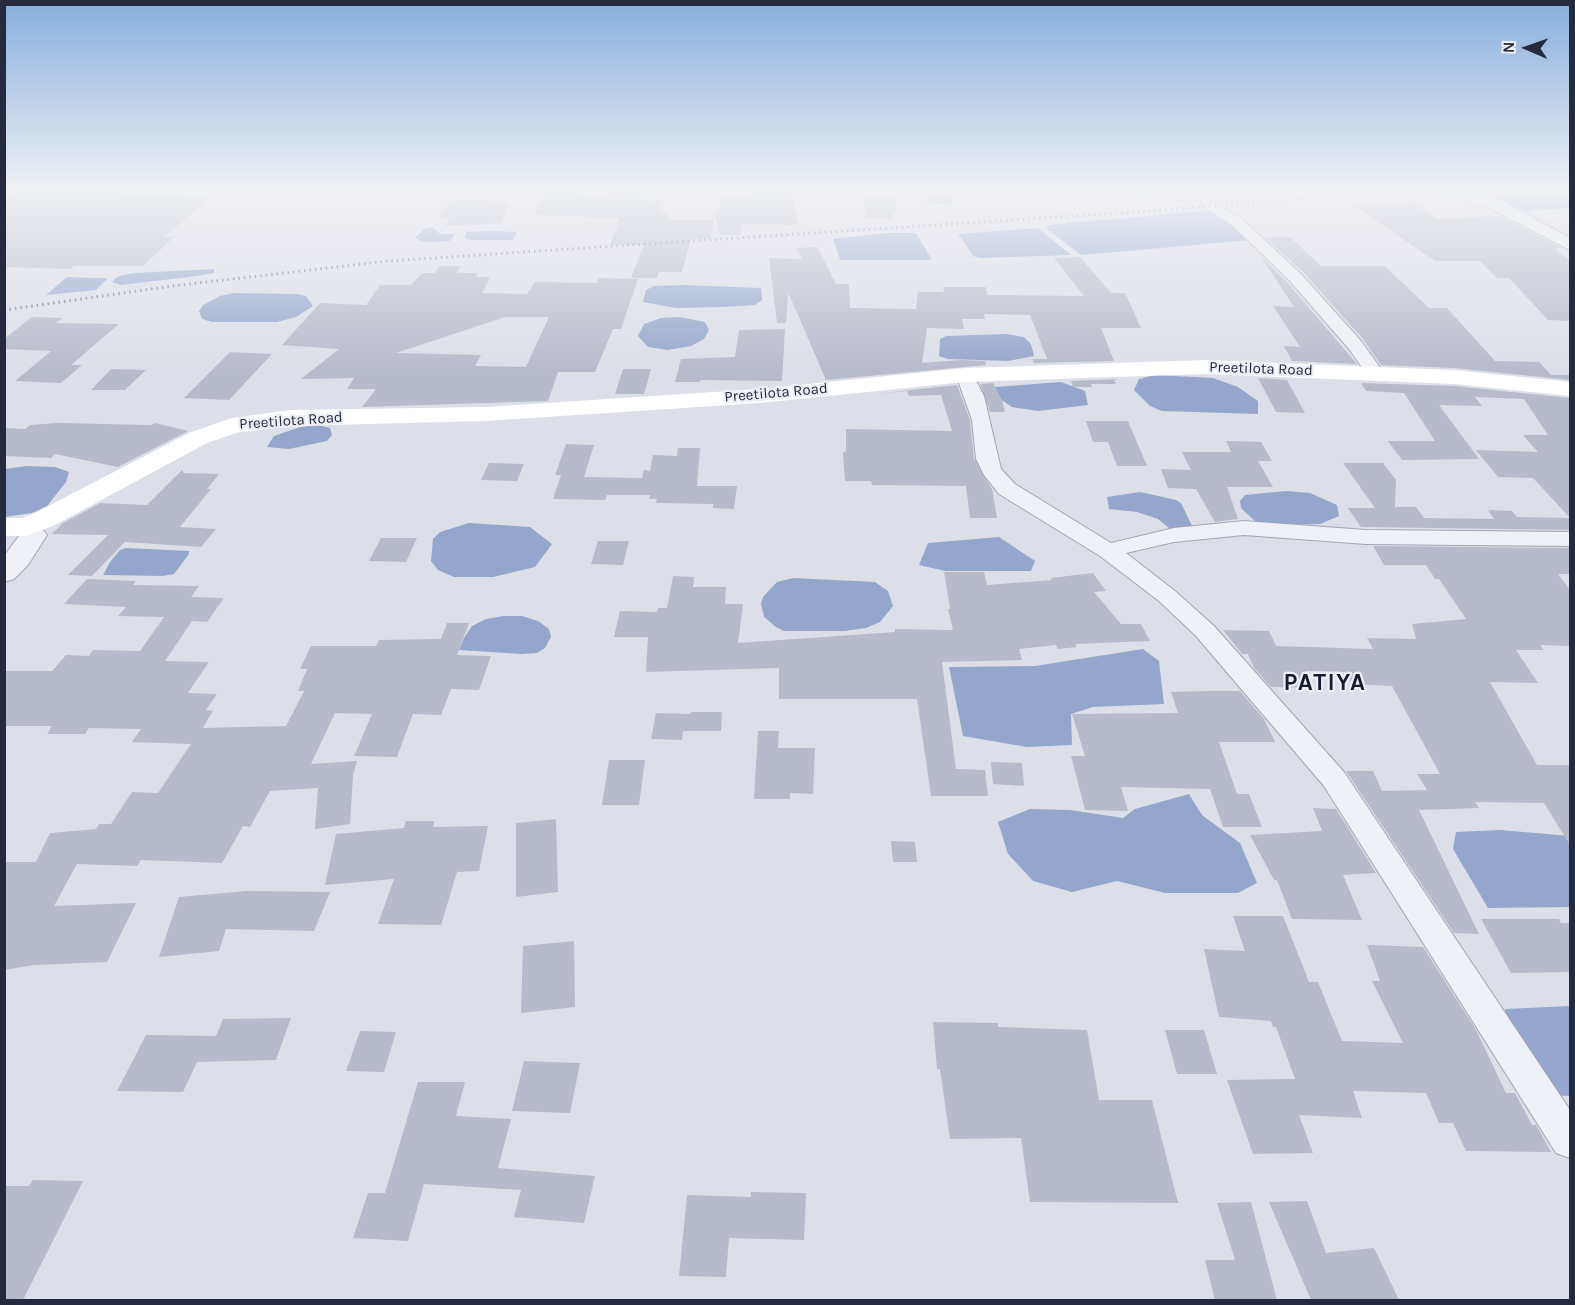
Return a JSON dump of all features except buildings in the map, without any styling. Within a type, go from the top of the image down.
[{"type":"main road","name":"Preetilota Road","points":[[15,527],[90,496],[198,438],[232,426],[290,418],[485,414],[760,396],[965,375],[1205,367],[1375,373],[1570,389]]},
{"type":"street","points":[[1266,250],[1295,277],[1355,345],[1375,373]]},
{"type":"street","points":[[965,375],[975,396],[982,420],[984,454],[991,471],[1018,498],[1108,551],[1159,590],[1205,631],[1334,779],[1570,1141]]},
{"type":"street","points":[[4,573],[18,559],[33,535],[15,527]]},
{"type":"street","points":[[1108,551],[1174,535],[1244,528],[1366,537],[1570,539]]},
{"type":"water","points":[[837,250],[926,250],[932,260],[840,260]]},
{"type":"water","points":[[969,250],[1065,250],[1071,255],[980,258],[973,256]]},
{"type":"water","points":[[1074,250],[1139,250],[1081,255]]},
{"type":"water","points":[[214,269],[214,273],[189,277],[121,285],[112,282],[117,277],[133,273]]},
{"type":"water","points":[[67,277],[108,278],[96,290],[46,295]]},
{"type":"water","points":[[654,286],[761,288],[762,300],[755,305],[676,308],[643,302],[646,290]]},
{"type":"water","points":[[234,293],[297,294],[306,296],[313,306],[296,317],[277,322],[212,322],[202,319],[199,311],[203,305],[220,296]]},
{"type":"water","points":[[680,317],[705,322],[709,330],[704,339],[691,346],[667,350],[648,347],[638,336],[644,324],[661,318]]},
{"type":"water","points":[[1006,334],[1024,337],[1031,344],[1034,356],[1008,361],[948,359],[939,356],[940,339],[946,336]]},
{"type":"water","points":[[1155,375],[1213,378],[1238,387],[1258,401],[1258,414],[1162,411],[1150,406],[1134,390],[1139,379]]},
{"type":"water","points":[[1061,382],[1085,391],[1088,405],[1038,411],[1012,407],[994,395],[995,387]]},
{"type":"water","points":[[318,425],[330,428],[332,435],[327,441],[289,449],[267,447],[274,436],[300,427]]},
{"type":"water","points":[[27,466],[55,467],[69,472],[66,482],[47,506],[32,513],[5,517],[5,469]]},
{"type":"water","points":[[1286,491],[1310,493],[1337,505],[1339,516],[1320,524],[1286,525],[1255,521],[1241,508],[1240,501],[1245,495]]},
{"type":"water","points":[[1140,492],[1181,503],[1194,530],[1169,528],[1158,519],[1137,512],[1109,509],[1107,497]]},
{"type":"water","points":[[469,523],[530,527],[552,544],[535,567],[493,577],[454,577],[438,570],[431,561],[433,539],[440,532]]},
{"type":"water","points":[[999,537],[1035,561],[1031,571],[945,571],[919,565],[928,543]]},
{"type":"water","points":[[126,548],[189,551],[189,554],[174,574],[163,576],[103,575],[120,550]]},
{"type":"water","points":[[793,578],[875,582],[888,591],[893,606],[880,622],[866,628],[844,631],[784,631],[764,617],[761,604],[763,597],[777,582]]},
{"type":"water","points":[[522,616],[538,621],[549,629],[551,637],[545,648],[537,653],[521,654],[459,650],[472,626],[486,619]]},
{"type":"water","points":[[1143,649],[1159,661],[1164,704],[1093,707],[1071,714],[1072,745],[1027,747],[963,736],[949,667],[1035,666]]},
{"type":"water","points":[[1189,794],[1202,815],[1240,843],[1257,883],[1238,893],[1165,893],[1117,881],[1072,892],[1033,881],[1008,854],[998,822],[1030,809],[1070,810],[1123,818],[1135,809]]},
{"type":"water","points":[[1500,830],[1570,836],[1570,907],[1488,908],[1453,849],[1456,832]]},
{"type":"water","points":[[1570,1006],[1570,1096],[1545,1095],[1508,1037],[1505,1009]]},
{"type":"railway","points":[[4,310],[172,286],[388,261],[557,250]]},
{"type":"district","name":"PATIYA","points":[[1325,683]]}]
